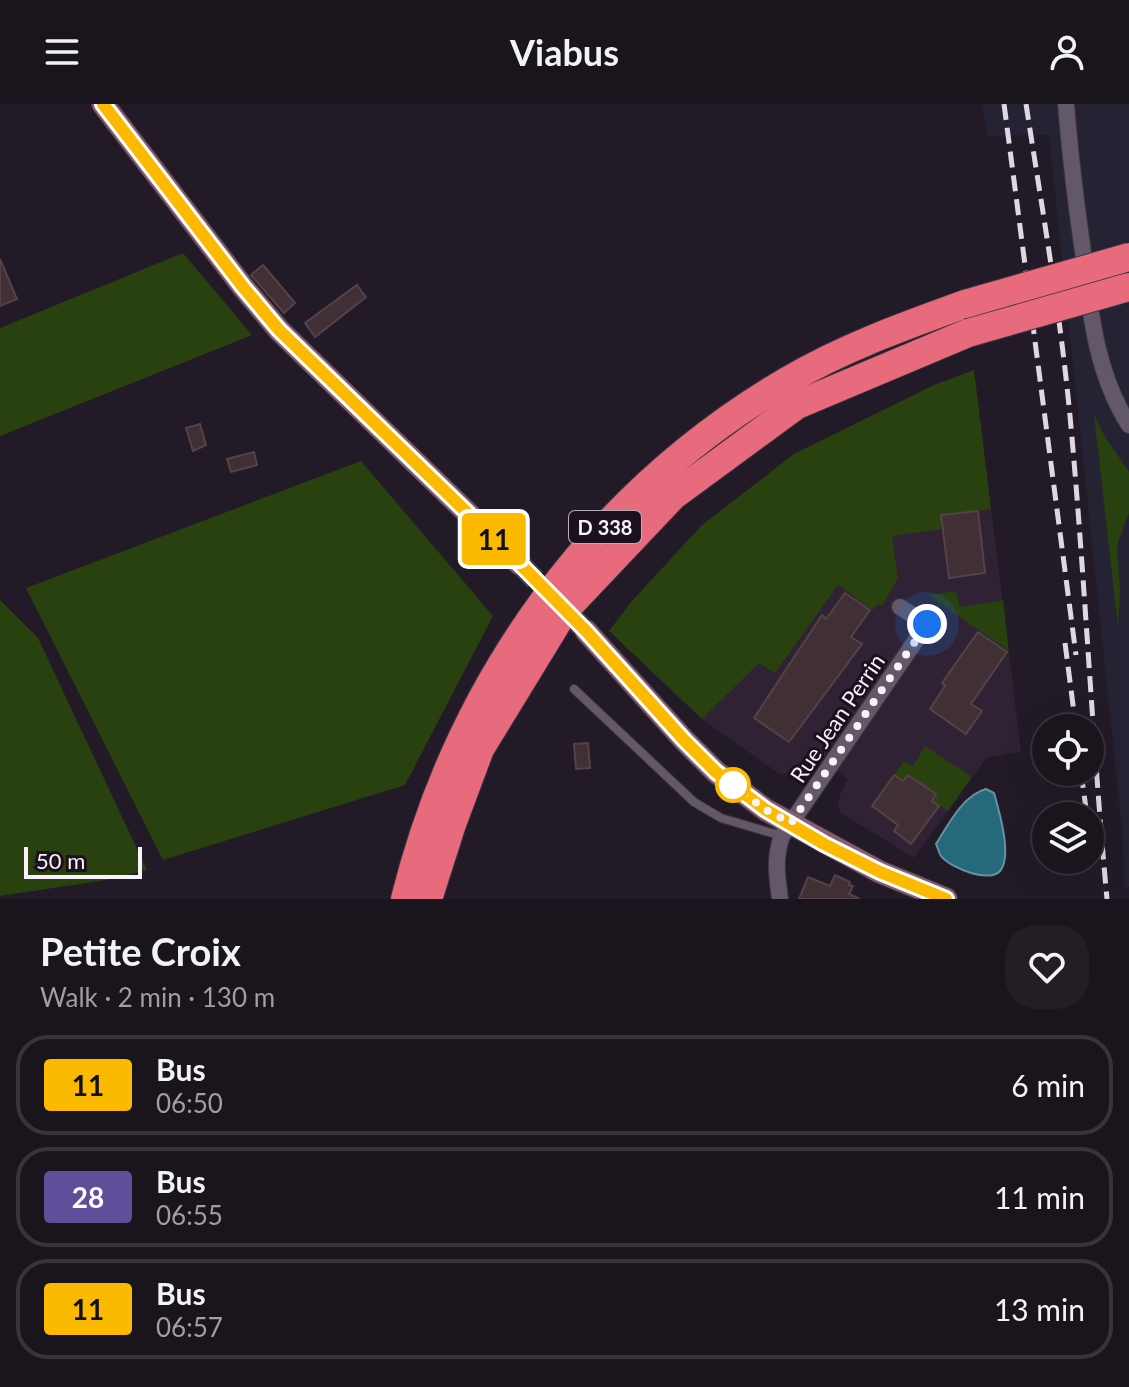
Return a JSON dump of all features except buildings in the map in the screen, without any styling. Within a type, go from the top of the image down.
[{"type":"highway","name":"D 338","points":[[405,899],[428,819],[461,736],[502,659],[597,535],[669,466],[705,436],[774,389],[858,346],[965,304],[1129,257]]},
{"type":"highway","name":"D 338","points":[[428,899],[480,749],[565,610],[673,496],[797,405],[968,333],[1129,287]]},
{"type":"street","points":[[103,104],[279,330],[520,564]]},
{"type":"street","points":[[1066,104],[1096,342],[1112,392],[1129,425]]},
{"type":"street","name":"Rue Jean Perrin","points":[[786,829],[927,624],[900,607]]},
{"type":"street","points":[[586,631],[716,772],[786,829],[946,899]]},
{"type":"street","points":[[780,899],[777,848],[786,829]]},
{"type":"lane","points":[[574,689],[694,802],[721,818],[786,829]]},
{"type":"shaded area","points":[[982,104],[1129,104],[1129,887],[1124,887],[1123,838],[1049,135],[988,136]]},
{"type":"shaded area","points":[[974,370],[1021,752],[987,757],[914,858],[841,813],[838,807],[840,794],[848,779],[812,755],[801,769],[781,775],[702,719],[609,631],[632,601],[701,526],[794,454],[934,385]]},
{"type":"green space","points":[[183,253],[252,335],[0,436],[0,328]]},
{"type":"green space","points":[[974,370],[991,509],[942,515],[943,529],[892,536],[898,578],[882,606],[878,604],[873,610],[838,585],[775,673],[759,663],[702,719],[609,631],[632,601],[701,526],[794,454],[934,385]]},
{"type":"green space","points":[[1094,414],[1129,472],[1129,513],[1117,545],[1120,591],[1118,628]]},
{"type":"green space","points":[[361,461],[493,616],[405,785],[163,860],[26,588]]},
{"type":"green space","points":[[956,591],[960,607],[1003,600],[1009,651],[928,595]]},
{"type":"green space","points":[[0,600],[38,638],[147,870],[106,880],[0,896]]},
{"type":"green space","points":[[925,746],[972,777],[948,811],[932,801],[936,793],[908,775],[903,781],[894,775],[904,761],[913,766]]},
{"type":"water","points":[[986,789],[994,793],[1005,852],[1002,868],[997,873],[982,875],[946,861],[936,844],[963,804]]},
{"type":"tunnel","points":[[520,564],[586,631]]},
{"type":"railway","points":[[1004,104],[1076,655]]},
{"type":"railway","points":[[1026,104],[1056,299],[1070,416],[1107,899]]},
{"type":"railway","points":[[1065,643],[1074,714]]},
{"type":"railway","points":[[1083,786],[1085,802]]},
{"type":"bus line","name":"11","points":[[103,104],[279,330],[520,564],[716,772],[766,810],[824,844],[880,872],[946,899]]},
{"type":"route","points":[[733,785],[766,810],[791,823],[927,624]]}]
